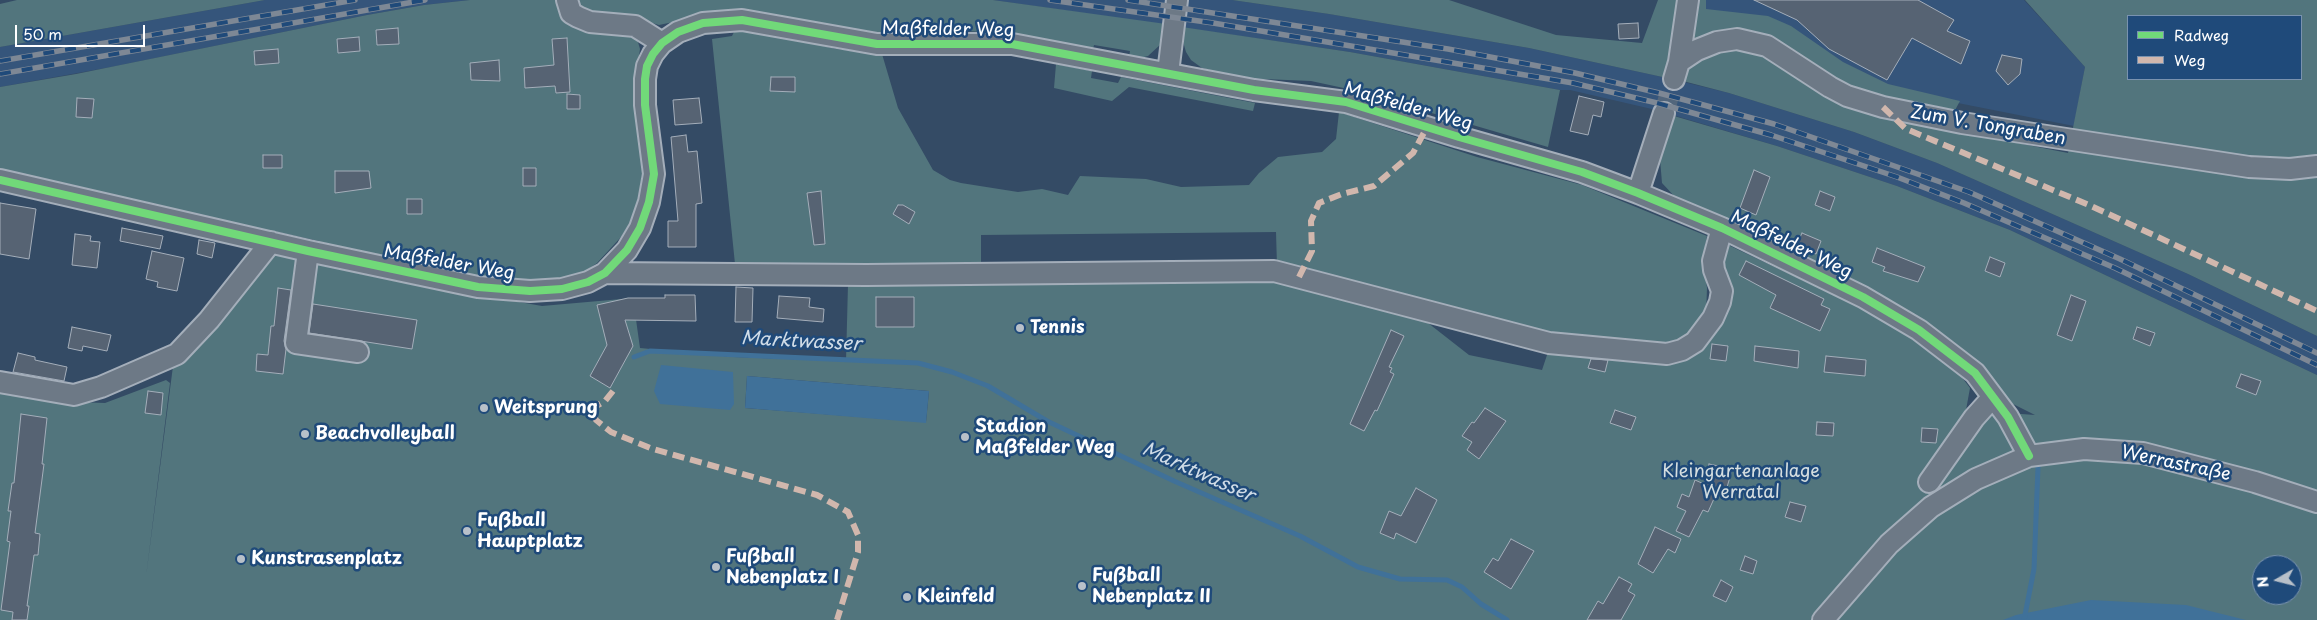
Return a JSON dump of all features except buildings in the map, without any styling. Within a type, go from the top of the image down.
[{"type":"street","points":[[567,0],[571,13],[578,17],[590,22],[635,26],[662,43]]},
{"type":"street","points":[[1168,73],[1177,0]]},
{"type":"street","name":"Zum V. Tongraben","points":[[1688,0],[1677,70],[1697,50],[1717,42],[1737,39],[1767,46],[1847,96],[1910,113],[2249,168],[2290,169],[2317,166]]},
{"type":"street","name":"Maßfelder Weg","points":[[0,180],[308,251],[478,287],[505,290],[562,289],[588,282],[605,273],[626,250],[636,235],[649,202],[654,174],[645,105],[645,79],[648,66],[662,43],[678,32],[703,23],[742,20],[877,44],[1012,44],[1254,90],[1346,102],[1582,172],[1638,193],[1722,228],[1863,297],[1919,330],[1975,373],[2008,417],[2029,456]]},
{"type":"street","points":[[1638,193],[1664,113]]},
{"type":"street","points":[[605,273],[866,275],[1274,271],[1550,343],[1667,354],[1682,350],[1694,342],[1713,318],[1720,302],[1722,292],[1714,270],[1713,261],[1722,228]]},
{"type":"street","points":[[0,382],[74,395],[110,383],[177,354],[209,320],[271,242]]},
{"type":"street","points":[[308,251],[296,343],[358,352]]},
{"type":"street","points":[[1929,482],[1974,418],[1992,398]]},
{"type":"street","name":"Werrastraße","points":[[1824,620],[1889,544],[1931,507],[1976,480],[2029,456],[2084,449],[2143,453],[2255,482],[2317,502]]},
{"type":"shaded area","points":[[265,0],[470,0],[424,5],[367,15],[111,67],[0,87],[0,47]]},
{"type":"shaded area","points":[[993,0],[1232,0],[1329,14],[1529,48],[1729,93],[1854,132],[1937,163],[2188,274],[2317,336],[2317,375],[2010,230],[1897,186],[1777,146],[1656,110],[1570,90],[1560,90],[1350,52]]},
{"type":"shaded area","points":[[1701,0],[2024,0],[2085,67],[2074,126],[1862,84],[1698,18]]},
{"type":"shaded area","points":[[661,365],[733,372],[734,404],[730,410],[660,404],[654,391]]},
{"type":"shaded area","points":[[747,376],[929,391],[926,423],[745,408]]},
{"type":"shaded area","points":[[2091,600],[2186,605],[2246,620],[2003,620],[2016,615]]},
{"type":"green space","points":[[17,0],[265,0],[0,47],[0,4]]},
{"type":"green space","points":[[470,0],[559,0],[562,19],[590,31],[630,34],[638,42],[640,49],[634,91],[643,169],[637,206],[631,221],[621,237],[597,263],[580,275],[553,282],[497,283],[318,247],[319,241],[268,230],[264,233],[0,172],[0,87],[76,74],[367,15],[424,5]]},
{"type":"green space","points":[[576,0],[993,0],[1166,24],[1161,44],[1148,56],[1140,58],[1129,57],[1130,51],[1094,45],[1093,49],[1072,46],[1024,35],[967,31],[890,37],[751,12],[711,14],[659,25],[618,13],[584,13],[578,7]]},
{"type":"green space","points":[[1232,0],[1449,0],[1556,35],[1642,43],[1658,0],[1683,0],[1667,78],[1529,48],[1329,14]]},
{"type":"green space","points":[[1692,0],[1706,0],[1706,9],[1768,16],[1791,26],[1843,62],[1888,84],[1960,101],[1954,112],[1864,93],[1714,35],[1693,41],[1689,37]]},
{"type":"green space","points":[[2025,0],[2317,0],[2317,336],[2188,274],[1937,163],[1854,132],[1729,93],[1679,80],[1686,68],[1698,57],[1723,48],[1751,48],[1783,66],[1972,134],[2068,153],[2085,67]]},
{"type":"green space","points":[[1182,27],[1350,52],[1560,90],[1548,147],[1353,90],[1311,81],[1239,78],[1202,68],[1191,60],[1186,52],[1182,38]]},
{"type":"green space","points":[[757,30],[836,49],[882,54],[898,108],[933,170],[950,180],[961,183],[1018,192],[1042,189],[1068,195],[1080,176],[1146,179],[1181,187],[1249,185],[1259,173],[1278,157],[1322,152],[1336,139],[1339,112],[1477,157],[1582,185],[1707,236],[1703,259],[1707,288],[1706,315],[1695,334],[1676,346],[1561,340],[1277,266],[1276,232],[981,235],[981,269],[973,266],[735,264],[712,39],[732,36],[734,32]]},
{"type":"green space","points":[[1056,64],[1092,71],[1091,78],[1118,83],[1121,77],[1255,103],[1253,111],[1129,87],[1112,101],[1054,88]]},
{"type":"green space","name":"Kleingartenanlage Werratal","points":[[1674,116],[1777,146],[1897,186],[2010,230],[2317,375],[2317,620],[0,620],[0,390],[76,402],[105,403],[166,380],[170,383],[146,577],[173,366],[274,254],[361,274],[542,306],[633,298],[640,348],[734,357],[846,361],[848,284],[1291,282],[1414,312],[1469,355],[1542,370],[1549,349],[1677,361],[1709,332],[1733,294],[1717,270],[1726,244],[1864,309],[1951,363],[1970,388],[1966,410],[2035,415],[2009,402],[1981,367],[1927,323],[1856,281],[1676,198],[1662,183],[1660,159]],"holes":[[[747,376],[929,391],[926,422],[745,408]]]},
{"type":"waterway","name":"Marktwasser","points":[[634,357],[650,351],[918,363],[952,372],[988,386],[1047,421],[1174,481],[1300,536],[1358,567],[1400,579],[1447,580],[1462,587],[1481,604],[1507,620]]},
{"type":"waterway","points":[[2024,620],[2034,569],[2038,467]]},
{"type":"tunnel","points":[[1664,113],[1674,79]]},
{"type":"railway","points":[[0,61],[355,0]]},
{"type":"railway","points":[[0,74],[425,0]]},
{"type":"railway","points":[[1050,0],[1213,23],[1573,83],[1657,103],[1771,135],[1897,177],[1964,203],[2115,268],[2317,365]]},
{"type":"railway","points":[[1128,0],[1448,49],[1575,73],[1774,124],[1969,192],[2120,259],[2317,353]]},
{"type":"marked path","points":[[1883,107],[1906,129],[2089,205],[2317,311]]},
{"type":"marked path","points":[[1299,277],[1312,251],[1311,221],[1319,203],[1342,194],[1374,186],[1413,153],[1427,127]]},
{"type":"marked path","points":[[613,391],[605,401],[591,409],[596,420],[611,432],[653,449],[817,495],[848,512],[858,535],[858,552],[837,620]]},
{"type":"cycle path","points":[[0,180],[308,251],[478,287],[530,291],[562,289],[588,282],[605,273],[627,250],[640,228],[649,202],[654,174],[645,105],[647,66],[653,54],[662,43],[678,32],[703,23],[742,20],[877,44],[1012,44],[1254,90],[1346,102],[1582,172],[1638,193],[1722,228],[1863,297],[1919,330],[1975,373],[2008,417],[2029,456]]},
{"type":"place","name":"Tennis","points":[[1020,328]]},
{"type":"place","name":"Weitsprung","points":[[484,408]]},
{"type":"place","name":"Beachvolleyball","points":[[305,434]]},
{"type":"place","name":"Stadion Maßfelder Weg","points":[[965,437]]},
{"type":"place","name":"Fußball Hauptplatz","points":[[467,531]]},
{"type":"place","name":"Kunstrasenplatz","points":[[241,559]]},
{"type":"place","name":"Fußball Nebenplatz I","points":[[716,567]]},
{"type":"place","name":"Fußball Nebenplatz II","points":[[1082,586]]},
{"type":"place","name":"Kleinfeld","points":[[907,597]]}]
